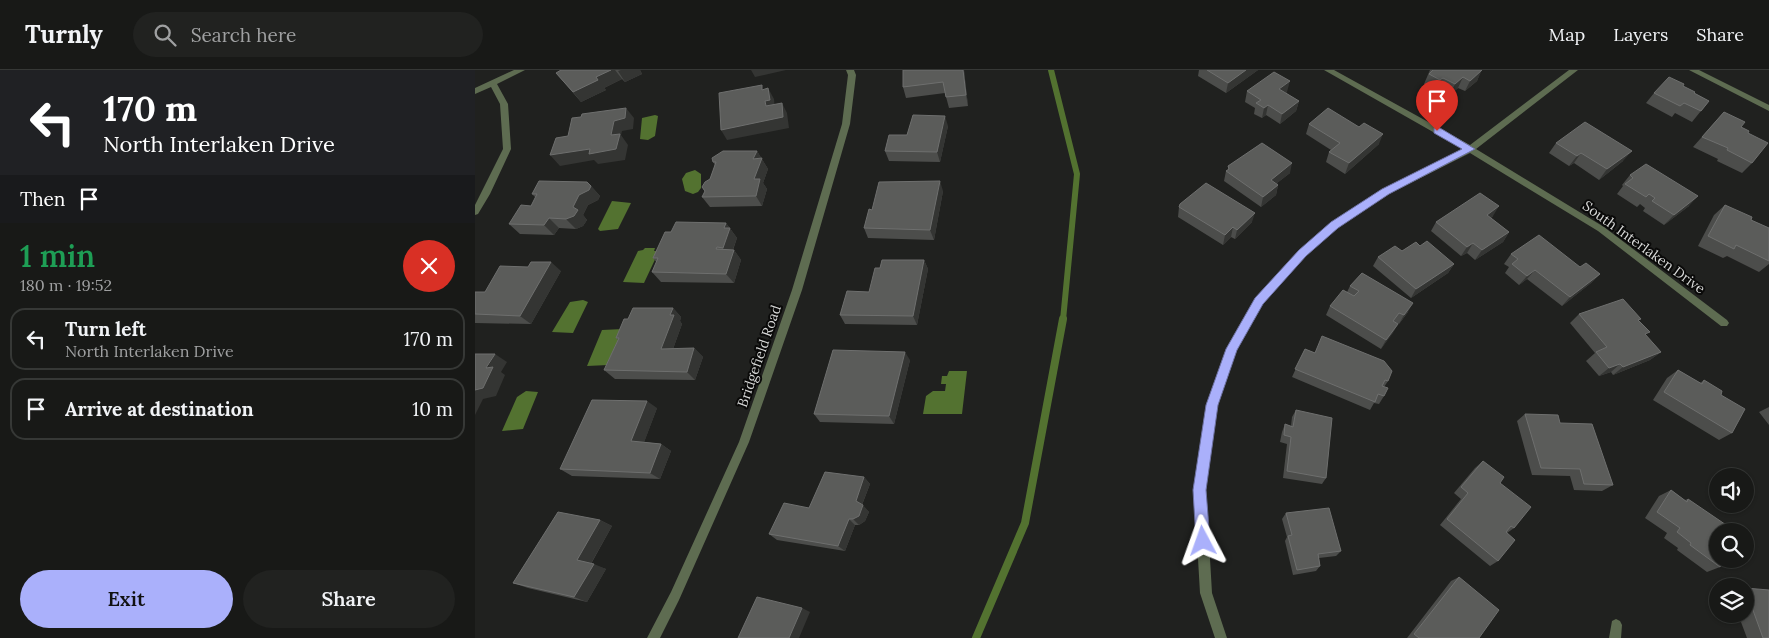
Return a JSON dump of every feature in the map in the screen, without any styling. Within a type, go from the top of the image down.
[{"type":"street","points":[[475,91],[521,70]]},
{"type":"street","name":"Bridgefield Road","points":[[653,638],[675,596],[744,442],[794,299],[846,124],[852,75],[850,70]]},
{"type":"street","name":"South Interlaken Drive","points":[[1328,70],[1470,149],[1601,229],[1724,323]]},
{"type":"street","points":[[1221,638],[1207,593],[1200,490],[1212,405],[1232,349],[1259,301],[1303,253],[1335,225],[1386,192],[1470,149],[1574,70]]},
{"type":"street","points":[[1693,70],[1769,108]]},
{"type":"street","points":[[475,212],[486,194],[507,149],[504,104],[493,83]]},
{"type":"street","points":[[1615,638],[1616,624]]},
{"type":"shaded area","points":[[658,116],[655,136],[648,140],[640,139],[642,118]]},
{"type":"shaded area","points":[[695,170],[701,174],[701,188],[693,194],[685,191],[682,179],[686,173]]},
{"type":"shaded area","points":[[612,201],[631,203],[618,229],[600,231],[598,229]]},
{"type":"shaded area","points":[[645,248],[655,248],[654,251],[659,251],[644,283],[623,282],[638,251]]},
{"type":"shaded area","points":[[583,300],[588,302],[573,333],[552,332],[570,302]]},
{"type":"shaded area","points":[[623,329],[608,365],[587,366],[602,330]]},
{"type":"shaded area","points":[[949,371],[967,371],[962,414],[923,414],[926,396],[933,391],[945,391],[946,384],[941,384],[942,376],[947,376]]},
{"type":"shaded area","points":[[526,391],[538,392],[523,429],[502,431],[517,397]]},
{"type":"building","points":[[561,70],[611,70],[596,77],[598,80],[573,92],[556,73]]},
{"type":"building","points":[[903,70],[963,70],[966,95],[946,97],[943,82],[903,87]]},
{"type":"building","points":[[1207,70],[1246,70],[1228,83]]},
{"type":"building","points":[[1433,70],[1482,70],[1470,81],[1463,77],[1455,84],[1443,78],[1440,80],[1429,74]]},
{"type":"building","points":[[1274,72],[1290,81],[1279,89],[1299,101],[1282,114],[1268,105],[1264,108],[1256,103],[1261,100],[1247,91]]},
{"type":"building","points":[[1669,77],[1684,84],[1683,86],[1709,101],[1701,111],[1684,103],[1680,106],[1654,93]]},
{"type":"building","points":[[762,85],[762,90],[768,88],[770,100],[765,101],[766,106],[782,103],[783,117],[721,130],[719,93]]},
{"type":"building","points":[[626,108],[625,118],[614,121],[611,135],[620,134],[616,149],[589,154],[590,149],[550,155],[556,138],[568,136],[572,118],[581,117],[582,114]]},
{"type":"building","points":[[1328,108],[1359,127],[1364,123],[1383,134],[1349,163],[1329,152],[1340,143],[1309,124]]},
{"type":"building","points":[[1724,112],[1745,122],[1741,127],[1749,131],[1748,133],[1768,143],[1752,163],[1727,150],[1728,148],[1702,137]]},
{"type":"building","points":[[913,115],[945,116],[937,152],[885,151],[889,135],[907,135]]},
{"type":"building","points":[[1585,122],[1632,151],[1607,169],[1581,153],[1577,156],[1556,143]]},
{"type":"building","points":[[1262,143],[1292,163],[1271,180],[1278,185],[1263,197],[1226,171],[1229,169],[1228,166]]},
{"type":"building","points":[[723,151],[757,151],[753,159],[762,158],[754,179],[760,179],[756,196],[702,197],[705,191],[702,187],[710,179],[716,162],[713,162],[712,158]]},
{"type":"building","points":[[1646,164],[1698,196],[1674,215],[1652,201],[1655,198],[1649,194],[1646,197],[1625,184],[1633,178],[1630,175]]},
{"type":"building","points":[[539,181],[587,182],[591,186],[589,190],[579,195],[573,207],[578,210],[574,216],[566,219],[549,218],[544,225],[509,224],[521,205],[531,206],[537,194],[532,194]]},
{"type":"building","points":[[940,181],[930,230],[864,228],[869,209],[872,210],[879,182]]},
{"type":"building","points":[[1206,183],[1255,213],[1237,230],[1233,227],[1225,235],[1179,207],[1180,204]]},
{"type":"building","points":[[1480,193],[1499,206],[1487,215],[1509,232],[1482,250],[1473,243],[1467,247],[1436,222]]},
{"type":"building","points":[[1725,205],[1752,217],[1751,220],[1769,228],[1769,261],[1736,245],[1734,249],[1708,236]]},
{"type":"building","points":[[676,222],[726,223],[724,228],[730,228],[723,248],[717,247],[716,249],[734,250],[726,274],[652,272],[658,258],[653,258],[665,232],[671,232]]},
{"type":"building","points":[[1539,235],[1580,267],[1586,263],[1600,274],[1570,297],[1535,270],[1527,276],[1512,264],[1518,259],[1511,254]]},
{"type":"building","points":[[1427,241],[1454,264],[1416,289],[1378,257],[1395,246],[1402,251],[1416,242],[1420,246]]},
{"type":"building","points":[[882,260],[924,260],[913,316],[840,315],[847,291],[869,292],[875,268],[880,268]]},
{"type":"building","points":[[531,262],[551,262],[520,316],[475,314],[475,292],[485,292],[500,266],[528,267]]},
{"type":"building","points":[[1362,273],[1413,303],[1404,315],[1399,313],[1393,321],[1398,324],[1386,340],[1330,306],[1343,290],[1354,296],[1359,291],[1350,286]]},
{"type":"building","points":[[1623,299],[1641,319],[1638,320],[1650,332],[1645,334],[1661,352],[1623,367],[1620,364],[1609,368],[1596,352],[1607,347],[1579,314]]},
{"type":"building","points":[[633,308],[673,308],[670,315],[674,315],[661,349],[694,348],[687,372],[604,370],[619,338],[616,338],[624,319],[628,319]]},
{"type":"building","points":[[1322,336],[1384,361],[1392,371],[1388,381],[1385,380],[1382,386],[1388,388],[1384,396],[1378,394],[1375,402],[1295,369],[1305,349],[1315,353]]},
{"type":"building","points":[[833,350],[905,352],[889,416],[814,414]]},
{"type":"building","points":[[475,354],[495,354],[486,368],[493,367],[483,388],[475,390]]},
{"type":"building","points":[[1678,370],[1702,384],[1704,380],[1722,391],[1721,395],[1745,409],[1732,433],[1664,392]]},
{"type":"building","points":[[592,400],[647,401],[631,441],[661,444],[650,473],[560,469]]},
{"type":"building","points":[[1296,410],[1332,418],[1326,478],[1287,471],[1291,437],[1284,435],[1285,424],[1293,427]]},
{"type":"building","points":[[1525,414],[1558,415],[1560,423],[1592,424],[1613,485],[1584,484],[1580,469],[1541,468]]},
{"type":"building","points":[[1483,461],[1504,477],[1500,483],[1531,507],[1514,528],[1511,526],[1506,532],[1515,540],[1498,561],[1447,519],[1468,493],[1461,487]]},
{"type":"building","points":[[825,472],[864,477],[856,501],[863,505],[859,516],[849,519],[838,546],[769,534],[784,503],[809,508]]},
{"type":"building","points":[[1671,490],[1687,502],[1688,499],[1723,523],[1709,523],[1709,559],[1690,545],[1691,543],[1677,532],[1680,528],[1657,512]]},
{"type":"building","points":[[1329,508],[1341,551],[1318,554],[1320,566],[1297,570],[1288,536],[1292,535],[1286,513]]},
{"type":"building","points":[[558,512],[600,520],[577,560],[594,564],[574,597],[513,583]]},
{"type":"building","points":[[1459,577],[1499,610],[1479,638],[1419,638],[1414,634]]},
{"type":"building","points":[[1754,589],[1769,590],[1769,638],[1763,638],[1754,613]]},
{"type":"building","points":[[757,597],[802,608],[789,638],[738,638]]},
{"type":"waterway","points":[[1051,70],[1077,174],[1063,320]]},
{"type":"waterway","points":[[976,638],[1025,523],[1063,319]]},
{"type":"route","points":[[1203,541],[1200,490],[1212,405],[1232,349],[1259,301],[1303,253],[1335,225],[1386,192],[1470,149],[1437,131]]}]
